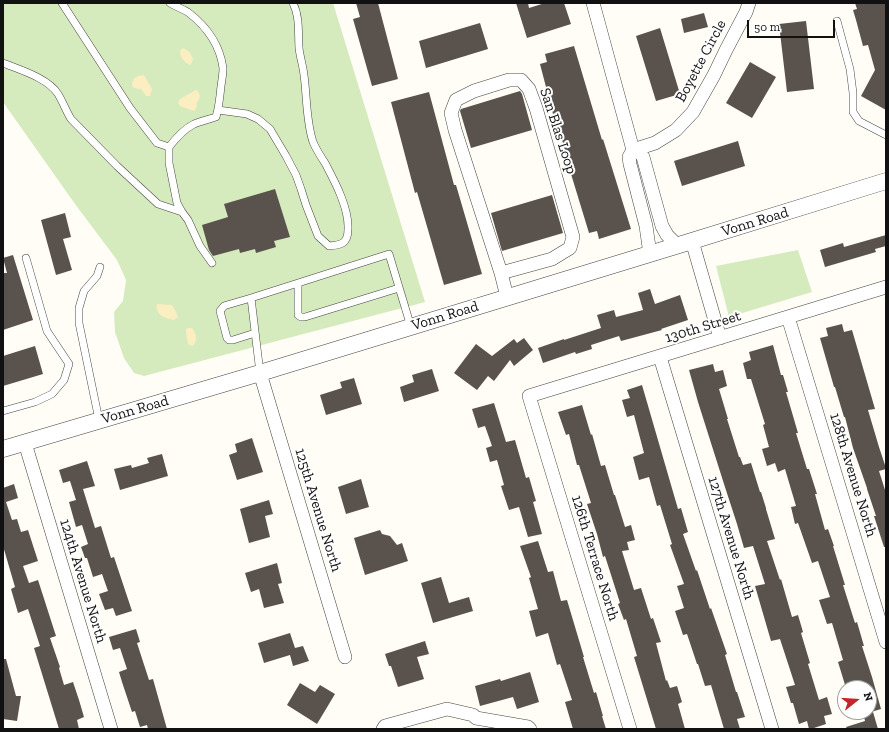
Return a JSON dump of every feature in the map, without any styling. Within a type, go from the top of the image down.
[{"type":"street","points":[[593,3],[633,150],[630,156],[630,164],[646,226],[650,254]]},
{"type":"street","name":"Boyette Circle","points":[[633,150],[655,143],[676,130],[693,112],[714,76],[749,3]]},
{"type":"street","name":"San Blas Loop","points":[[501,274],[552,258],[570,248],[573,238],[534,102],[529,89],[521,80],[508,80],[474,91],[456,100],[451,113],[507,297]]},
{"type":"street","points":[[633,150],[639,152],[643,157],[662,226],[667,235],[685,243],[720,338]]},
{"type":"street","name":"Vonn Road","points":[[3,449],[260,373],[886,181]]},
{"type":"street","name":"130th Street","points":[[530,396],[886,287]]},
{"type":"street","name":"128th Avenue North","points":[[788,317],[886,642]]},
{"type":"street","name":"127th Avenue North","points":[[660,356],[772,729]]},
{"type":"street","name":"125th Avenue North","points":[[260,373],[345,657]]},
{"type":"street","name":"126th Terrace North","points":[[530,396],[630,729]]},
{"type":"street","name":"124th Avenue North","points":[[25,443],[111,729]]},
{"type":"street","points":[[383,729],[385,726],[447,709],[473,715],[476,718],[528,727],[530,729]]},
{"type":"lane","points":[[62,3],[130,108],[157,143],[169,147]]},
{"type":"lane","points":[[170,3],[188,12],[200,23],[217,47],[223,69],[219,106],[216,117],[194,124],[184,130],[169,147],[169,164],[177,203],[188,220],[200,246],[212,263]]},
{"type":"lane","points":[[218,110],[247,114],[258,119],[270,129],[296,175],[318,236],[329,246],[340,245],[347,239],[348,220],[344,205],[336,184],[314,143],[309,124],[304,75],[299,48],[299,25],[295,8],[292,3]]},
{"type":"lane","points":[[837,21],[850,69],[853,93],[853,112],[859,121],[886,135]]},
{"type":"lane","points":[[3,63],[42,79],[51,85],[58,94],[66,112],[117,166],[158,204],[182,212]]},
{"type":"lane","points":[[255,333],[229,340],[227,338],[220,311],[224,306],[389,254],[411,326]]},
{"type":"lane","points":[[3,411],[35,402],[52,394],[64,380],[69,364],[47,330],[26,258]]},
{"type":"lane","points":[[99,421],[79,323],[80,308],[84,291],[97,276],[100,267]]},
{"type":"lane","points":[[298,283],[298,315],[305,318],[399,288]]},
{"type":"lane","points":[[251,298],[260,373]]},
{"type":"green space","points":[[3,3],[333,3],[425,302],[144,376],[134,373],[124,358],[115,332],[114,312],[123,301],[126,280],[117,260],[75,204],[3,102]]},
{"type":"green space","points":[[798,250],[812,292],[729,317],[716,266]]},
{"type":"sand","points":[[183,48],[192,56],[193,60],[190,65],[184,61],[181,55],[180,51]]},
{"type":"sand","points":[[144,75],[152,89],[150,96],[146,96],[141,89],[134,88],[132,86],[135,78]]},
{"type":"sand","points":[[196,90],[200,94],[200,97],[194,111],[180,106],[178,103],[180,99]]},
{"type":"sand","points":[[157,304],[172,305],[178,317],[174,320],[161,315],[158,311]]},
{"type":"sand","points":[[192,328],[196,335],[196,342],[192,346],[188,344],[186,329]]},
{"type":"building","points":[[356,3],[378,3],[398,79],[372,86],[353,19],[360,17]]},
{"type":"building","points":[[516,3],[528,3],[529,8],[545,3],[564,3],[571,24],[527,38]]},
{"type":"building","points":[[855,3],[886,3],[886,110],[861,96],[875,70],[868,45],[863,46],[853,10],[857,9]]},
{"type":"building","points":[[704,13],[708,27],[684,33],[681,19]]},
{"type":"building","points":[[806,21],[814,89],[787,92],[779,24]]},
{"type":"building","points":[[480,23],[488,49],[426,68],[419,41]]},
{"type":"building","points":[[660,28],[680,94],[656,101],[636,36]]},
{"type":"building","points":[[574,46],[602,140],[603,139],[631,229],[599,239],[597,231],[589,233],[564,151],[555,113],[553,114],[540,64],[547,62],[545,54]]},
{"type":"building","points":[[750,62],[776,77],[752,118],[726,103]]},
{"type":"building","points":[[520,91],[532,130],[471,148],[460,111],[461,109]]},
{"type":"building","points":[[429,92],[454,185],[456,185],[482,274],[444,285],[417,192],[415,193],[391,102]]},
{"type":"building","points":[[738,141],[745,166],[682,186],[674,161]]},
{"type":"building","points":[[275,189],[290,237],[274,241],[276,247],[256,253],[255,249],[240,253],[239,249],[213,256],[209,250],[202,225],[228,217],[224,204]]},
{"type":"building","points":[[552,195],[563,233],[502,251],[491,213]]},
{"type":"building","points":[[65,213],[71,237],[63,239],[72,270],[56,275],[41,220]]},
{"type":"building","points":[[886,235],[886,246],[875,249],[876,252],[825,267],[820,250],[843,243],[844,247]]},
{"type":"building","points":[[13,255],[33,320],[3,330],[3,273],[7,273],[3,258]]},
{"type":"building","points":[[650,289],[655,304],[680,295],[688,320],[661,329],[662,330],[621,341],[619,336],[591,345],[592,349],[576,354],[575,352],[543,363],[538,348],[601,328],[597,315],[614,310],[616,317],[643,310],[638,293]]},
{"type":"building","points":[[842,324],[844,332],[852,330],[875,409],[868,410],[886,468],[879,471],[886,493],[886,547],[884,547],[874,516],[876,516],[853,448],[845,417],[834,387],[820,338],[828,336],[826,328]]},
{"type":"building","points":[[524,338],[533,350],[514,366],[510,360],[494,381],[488,376],[477,390],[454,373],[476,344],[492,356],[514,339],[517,343]]},
{"type":"building","points":[[773,345],[781,375],[783,375],[788,392],[786,392],[798,433],[796,433],[807,469],[809,469],[817,494],[815,494],[825,530],[828,529],[834,546],[845,585],[843,585],[855,623],[857,622],[864,646],[862,646],[873,680],[844,680],[838,662],[843,660],[832,623],[827,624],[819,600],[830,597],[818,561],[812,563],[798,523],[795,524],[791,507],[796,506],[785,469],[778,472],[775,463],[767,466],[762,449],[769,447],[763,425],[765,424],[751,379],[747,379],[743,363],[751,360],[749,352]]},
{"type":"building","points":[[35,346],[43,374],[3,386],[3,356]]},
{"type":"building","points":[[713,364],[715,372],[723,370],[727,386],[719,389],[727,419],[739,457],[743,465],[751,463],[761,492],[775,539],[767,541],[780,580],[781,579],[792,617],[798,615],[803,632],[801,633],[810,663],[808,664],[819,700],[827,697],[832,714],[824,716],[826,724],[811,729],[809,729],[807,721],[799,724],[793,703],[791,703],[786,687],[795,685],[780,639],[771,641],[755,586],[765,584],[753,546],[744,548],[689,370]]},
{"type":"building","points":[[432,369],[439,391],[404,402],[400,387],[414,382],[412,375]]},
{"type":"building","points":[[354,378],[362,404],[326,415],[320,395],[342,388],[340,382]]},
{"type":"building","points":[[642,385],[678,509],[681,508],[688,532],[683,534],[727,654],[725,655],[745,717],[737,719],[740,729],[724,729],[711,685],[705,686],[687,634],[683,635],[675,611],[684,608],[677,586],[684,584],[670,545],[672,544],[660,505],[657,506],[649,477],[639,480],[633,457],[644,453],[634,415],[627,417],[622,400],[630,398],[627,390]]},
{"type":"building","points":[[494,403],[506,442],[515,440],[526,478],[529,477],[536,501],[533,502],[542,534],[528,537],[519,507],[509,510],[501,486],[504,485],[497,460],[490,462],[486,448],[492,446],[485,426],[478,428],[472,409]]},
{"type":"building","points":[[582,405],[601,466],[605,465],[625,527],[631,525],[635,540],[627,542],[629,550],[622,551],[634,590],[641,588],[651,619],[653,618],[661,642],[656,643],[666,681],[667,680],[670,688],[677,686],[682,702],[678,704],[685,729],[656,729],[634,657],[637,656],[626,619],[624,620],[618,604],[620,603],[605,556],[603,557],[587,504],[591,503],[579,465],[577,465],[569,434],[566,435],[558,412]]},
{"type":"building","points":[[252,438],[263,472],[237,480],[229,455],[237,452],[235,444]]},
{"type":"building","points":[[162,454],[168,476],[120,490],[114,469],[131,465],[132,468],[149,463],[147,458]]},
{"type":"building","points":[[87,461],[95,486],[83,489],[95,528],[101,526],[111,558],[114,557],[132,611],[116,616],[113,608],[105,610],[99,594],[108,591],[102,574],[93,577],[87,558],[85,558],[81,547],[88,544],[82,525],[76,527],[69,502],[76,500],[70,481],[63,483],[59,470]]},
{"type":"building","points":[[361,479],[369,507],[346,514],[338,487]]},
{"type":"building","points":[[14,484],[18,498],[6,502],[12,520],[17,519],[21,532],[28,530],[38,561],[23,566],[29,583],[38,580],[56,636],[50,638],[60,667],[64,685],[73,682],[84,717],[77,720],[79,729],[59,729],[34,648],[40,646],[28,609],[18,613],[11,589],[15,587],[3,546],[3,488]]},
{"type":"building","points":[[269,500],[273,514],[265,516],[270,537],[249,543],[240,509]]},
{"type":"building","points":[[380,530],[382,534],[390,536],[397,545],[402,543],[408,561],[365,575],[354,538]]},
{"type":"building","points":[[538,541],[548,572],[553,571],[561,601],[567,600],[606,729],[573,729],[565,702],[572,700],[560,664],[557,665],[548,633],[536,637],[529,611],[538,609],[529,578],[531,577],[520,546]]},
{"type":"building","points":[[277,563],[282,583],[278,584],[284,603],[264,608],[259,589],[251,592],[245,573]]},
{"type":"building","points":[[441,577],[449,603],[469,597],[473,611],[433,623],[421,583]]},
{"type":"building","points":[[136,629],[140,642],[137,643],[149,680],[153,679],[167,729],[148,729],[147,725],[140,727],[135,711],[132,712],[122,682],[119,672],[127,669],[120,648],[113,650],[109,637]]},
{"type":"building","points":[[290,633],[295,648],[303,646],[309,661],[293,666],[290,655],[264,663],[258,643]]},
{"type":"building","points":[[425,641],[429,654],[417,657],[424,679],[398,687],[385,654]]},
{"type":"building","points":[[3,659],[6,659],[16,696],[21,696],[17,721],[3,719]]},
{"type":"building","points":[[530,672],[539,702],[517,709],[513,697],[480,706],[475,686],[500,679],[501,681]]},
{"type":"building","points":[[300,683],[315,692],[320,685],[335,694],[317,724],[287,705]]},
{"type":"building","points":[[877,695],[881,709],[877,710]]},
{"type":"building","points":[[875,720],[878,729],[847,729],[846,727],[865,721]]}]
